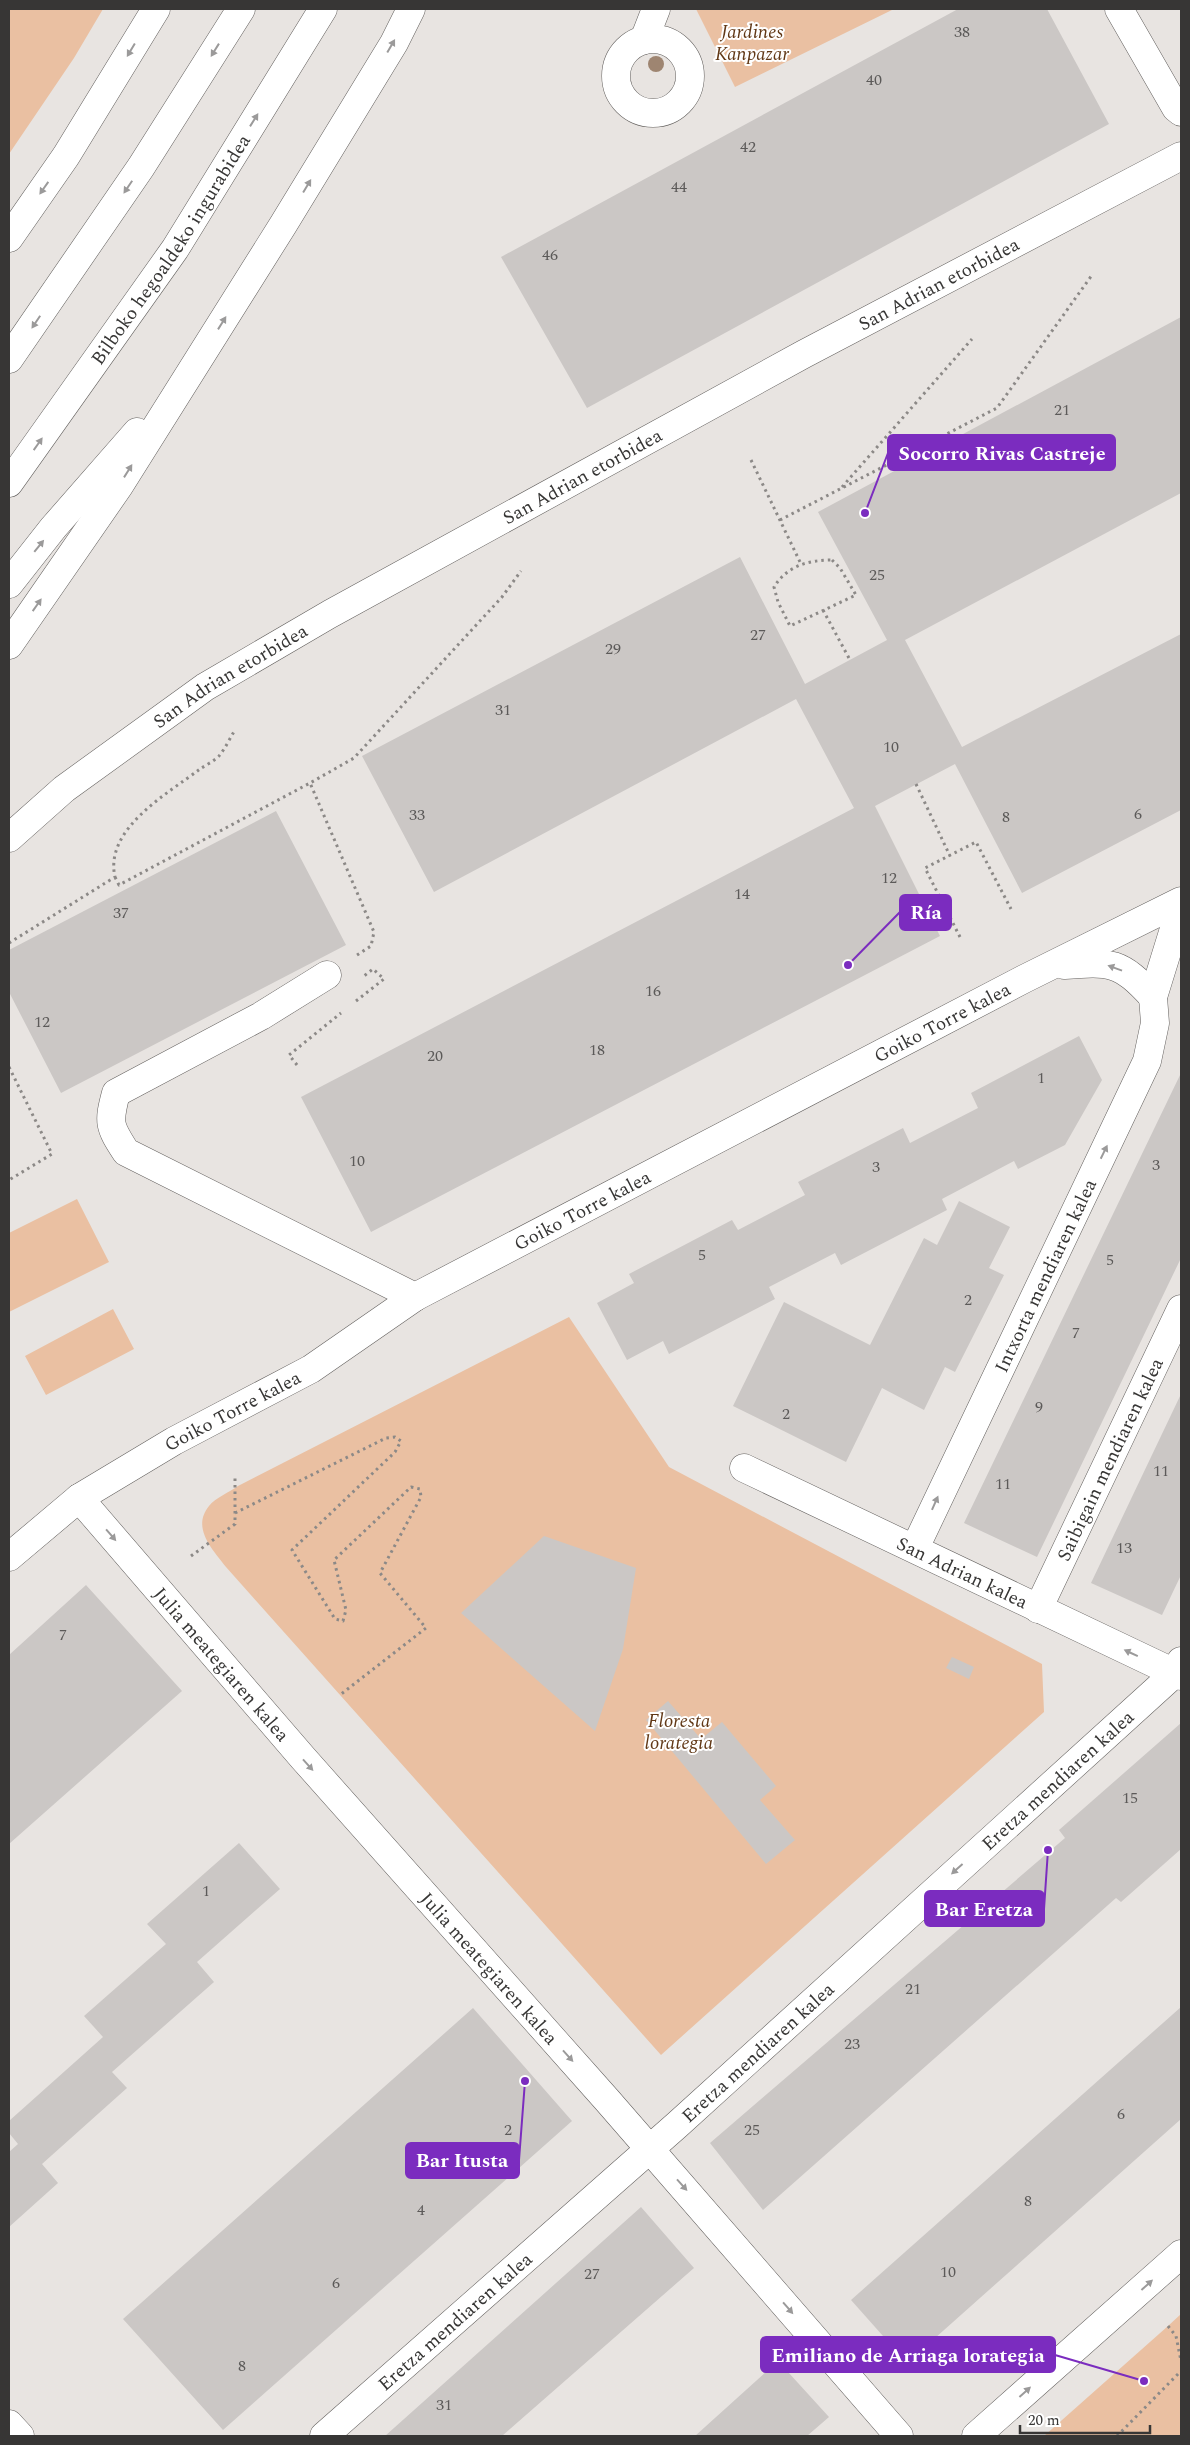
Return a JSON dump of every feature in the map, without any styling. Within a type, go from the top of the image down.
[{"type":"main road","points":[[9,238],[66,156],[156,9]]},
{"type":"main road","points":[[9,359],[141,167],[241,9]]},
{"type":"main road","name":"Bilboko hegoaldeko ingurabidea","points":[[9,483],[175,249],[323,9]]},
{"type":"main road","points":[[9,645],[119,486],[196,365],[284,225],[394,42],[411,9]]},
{"type":"main road","points":[[644,40],[656,9]]},
{"type":"main road","points":[[1119,9],[1176,108],[1181,112]]},
{"type":"main road","name":"San Adrian etorbidea","points":[[9,838],[64,789],[206,687],[322,619],[804,354],[1181,156]]},
{"type":"main road","points":[[9,584],[53,528],[196,365]]},
{"type":"main road","name":"Goiko Torre kalea","points":[[9,1557],[79,1498],[174,1441],[311,1369],[415,1297],[1052,966],[1181,901]]},
{"type":"main road","name":"Intxorta mendiaren kalea","points":[[915,1548],[1148,1061],[1155,1023],[1153,997],[1174,929],[1181,920]]},
{"type":"main road","points":[[1052,966],[1096,962],[1118,967],[1133,976],[1153,997]]},
{"type":"main road","points":[[327,975],[260,1016],[116,1093],[110,1119],[116,1136],[126,1152],[415,1297]]},
{"type":"main road","name":"Saibigain mendiaren kalea","points":[[1038,1609],[1181,1309]]},
{"type":"main road","name":"San Adrian kalea","points":[[744,1468],[915,1548],[1038,1609],[1179,1670]]},
{"type":"main road","name":"Julia meategiaren kalea","points":[[79,1498],[302,1758],[608,2100],[899,2436]]},
{"type":"main road","name":"Eretza mendiaren kalea","points":[[324,2436],[649,2149],[1179,1670]]},
{"type":"main road","points":[[976,2436],[1181,2254]]},
{"type":"main road","points":[[9,2424],[20,2436]]},
{"type":"path","points":[[780,520],[997,408],[1092,275]]},
{"type":"path","points":[[840,489],[972,339]]},
{"type":"path","points":[[751,460],[801,564]]},
{"type":"path","points":[[832,560],[840,568],[856,595],[823,610],[790,626],[778,602],[774,587],[782,575],[801,564],[832,560]]},
{"type":"path","points":[[235,730],[218,756],[147,808],[130,826],[119,844],[112,865],[114,877],[120,885],[354,758],[502,597],[521,571]]},
{"type":"path","points":[[823,610],[850,660]]},
{"type":"path","points":[[310,783],[374,932]]},
{"type":"path","points":[[916,784],[950,856]]},
{"type":"path","points":[[960,937],[925,868],[976,842],[1011,909]]},
{"type":"path","points":[[9,943],[114,877]]},
{"type":"path","points":[[9,1068],[52,1154],[9,1180]]},
{"type":"path","points":[[235,1513],[386,1438],[395,1437],[400,1442],[395,1452],[292,1550],[335,1619],[343,1621],[346,1610],[334,1560],[412,1488],[420,1489],[421,1497],[380,1573],[426,1628],[340,1695]]},
{"type":"path","points":[[191,1556],[235,1524],[235,1475]]},
{"type":"path","points":[[1168,2326],[1176,2336],[1181,2361]]},
{"type":"path","points":[[1117,2436],[1181,2371]]},
{"type":"green space","points":[[9,9],[103,9],[74,58],[9,154]]},
{"type":"green space","name":"Jardines Kanpazar","points":[[696,9],[894,9],[735,87]]},
{"type":"green space","points":[[77,1199],[109,1262],[9,1312],[9,1233]]},
{"type":"green space","points":[[113,1309],[134,1349],[46,1395],[25,1356]]},
{"type":"green space","name":"Floresta lorategia","points":[[569,1317],[669,1467],[1042,1664],[1044,1712],[661,2055],[226,1567],[210,1546],[203,1530],[202,1522],[204,1514],[212,1503],[238,1486]]},
{"type":"green space","points":[[1181,2314],[1181,2436],[1044,2436],[1168,2326]]},
{"type":"building","points":[[958,9],[1047,9],[1109,124],[587,408],[501,257]]},
{"type":"building","points":[[1181,317],[1181,493],[905,640],[962,747],[1181,634],[1181,810],[1022,893],[955,764],[875,806],[940,936],[371,1232],[301,1097],[854,808],[796,699],[434,892],[362,756],[740,557],[805,684],[887,640],[818,512]]},
{"type":"building","points":[[276,811],[346,945],[61,1093],[9,992],[9,950]]},
{"type":"building","points":[[1079,1036],[1102,1080],[1065,1145],[1018,1169],[1014,1161],[942,1199],[947,1210],[841,1265],[835,1253],[769,1287],[775,1299],[669,1354],[663,1341],[627,1360],[597,1303],[634,1283],[629,1274],[732,1220],[738,1230],[805,1195],[798,1182],[903,1128],[910,1143],[978,1108],[971,1093]]},
{"type":"building","points":[[1181,1073],[1181,1258],[1037,1557],[964,1523]]},
{"type":"building","points":[[959,1201],[1010,1227],[989,1268],[1004,1275],[955,1372],[945,1367],[924,1410],[882,1388],[846,1462],[733,1406],[784,1302],[870,1345],[924,1238],[937,1245]]},
{"type":"building","points":[[1181,1394],[1181,1575],[1162,1615],[1091,1583]]},
{"type":"building","points":[[544,1536],[636,1568],[623,1649],[595,1731],[461,1613]]},
{"type":"building","points":[[86,1585],[182,1691],[9,1844],[9,1655]]},
{"type":"building","points":[[952,1657],[974,1667],[969,1679],[946,1668]]},
{"type":"building","points":[[668,1701],[701,1739],[722,1722],[776,1786],[760,1800],[795,1840],[766,1864],[646,1720]]},
{"type":"building","points":[[1181,1723],[1181,1849],[1121,1902],[1116,1898],[763,2210],[710,2143],[1065,1838],[1059,1830]]},
{"type":"building","points":[[239,1843],[280,1889],[197,1962],[214,1982],[112,2072],[127,2088],[42,2164],[58,2183],[9,2227],[9,2152],[18,2144],[9,2133],[9,2121],[103,2037],[84,2016],[166,1944],[147,1924]]},
{"type":"building","points":[[1181,2007],[1181,2119],[907,2363],[851,2300]]},
{"type":"building","points":[[473,2008],[572,2121],[223,2430],[123,2319]]},
{"type":"building","points":[[641,2207],[694,2268],[502,2436],[385,2436]]},
{"type":"building","points":[[778,2361],[829,2417],[807,2436],[695,2436]]},
{"type":"place","name":"Socorro Rivas Castreje","points":[[865,513]]},
{"type":"place","name":"Ría","points":[[848,965]]},
{"type":"place","name":"Bar Eretza","points":[[1048,1850]]},
{"type":"place","name":"Bar Itusta","points":[[525,2081]]},
{"type":"place","name":"Emiliano de Arriaga lorategia","points":[[1144,2381]]}]
